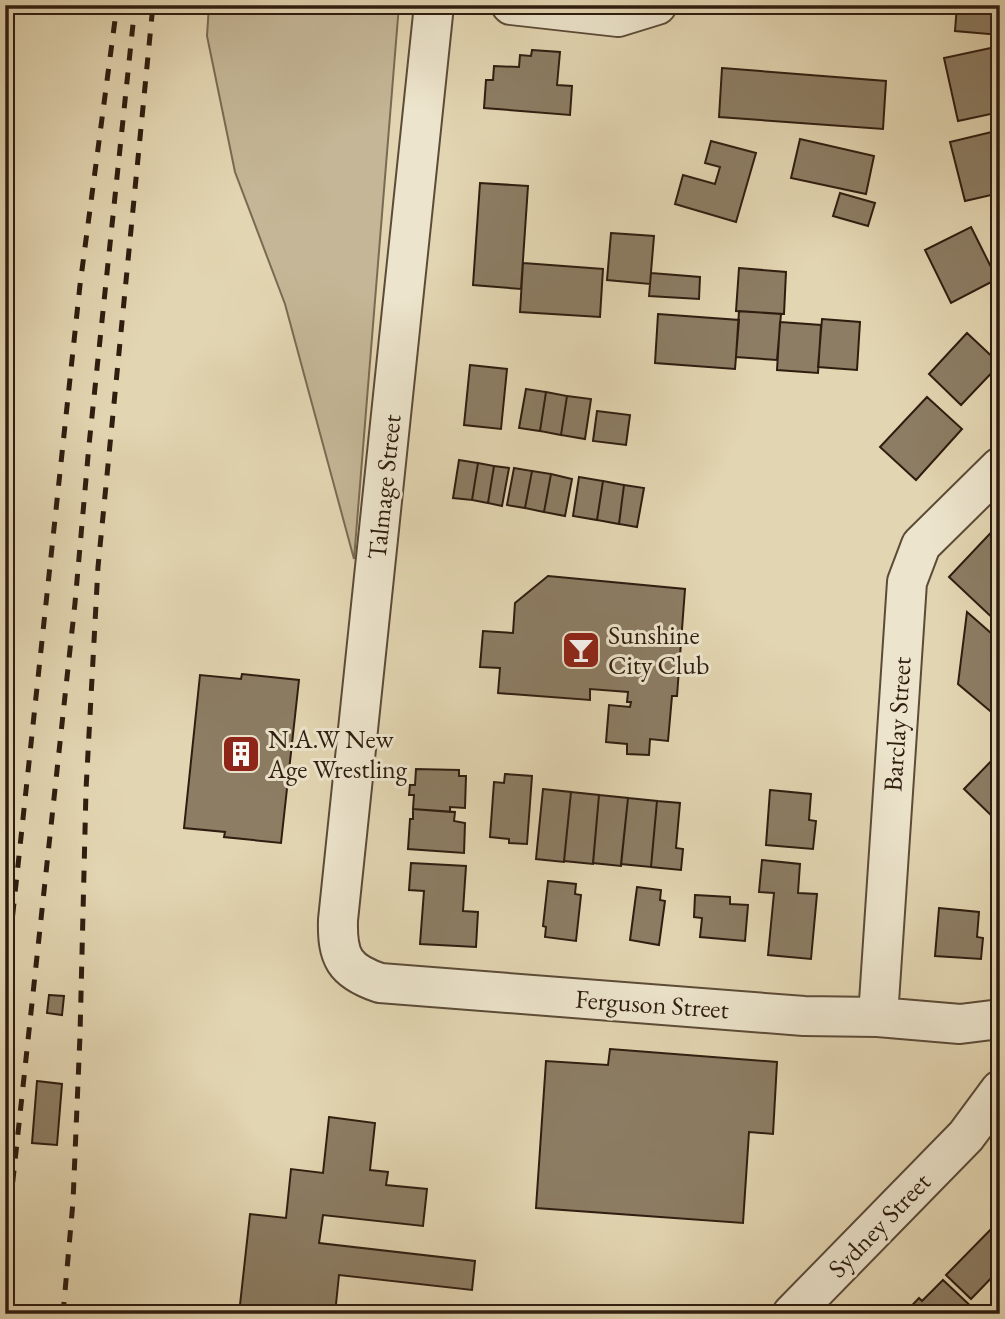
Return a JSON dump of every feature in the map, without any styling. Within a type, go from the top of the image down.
[{"type":"street","name":"Talmage Street","points":[[349,967],[341,954],[338,920],[434,5]]},
{"type":"street","points":[[510,5],[618,17],[657,5]]},
{"type":"street","name":"Barclay Street","points":[[878,1017],[907,582],[921,545],[1000,467]]},
{"type":"street","name":"Ferguson Street","points":[[349,967],[365,978],[390,984],[804,1016],[878,1017],[960,1024],[1000,1019]]},
{"type":"street","name":"Ferguson Street","points":[[960,1024],[1000,1044]]},
{"type":"street","name":"Sydney Street","points":[[792,1314],[966,1136],[1000,1090]]},
{"type":"street","name":"Sydney Street","points":[[966,1136],[1000,1112]]},
{"type":"shaded area","points":[[209,5],[399,5],[354,559],[285,304],[235,172],[207,36]]},
{"type":"building","points":[[957,5],[1000,5],[1000,35],[955,31]]},
{"type":"building","points":[[1000,46],[1000,112],[958,121],[944,58]]},
{"type":"building","points":[[532,50],[560,52],[557,85],[572,86],[570,115],[484,108],[486,80],[493,80],[494,66],[519,67],[520,55],[531,56]]},
{"type":"building","points":[[722,68],[886,81],[883,129],[719,117]]},
{"type":"building","points":[[1000,130],[1000,193],[965,201],[950,142]]},
{"type":"building","points":[[800,139],[874,156],[866,194],[791,178]]},
{"type":"building","points":[[711,141],[756,153],[736,222],[675,204],[683,175],[715,184],[720,167],[705,163]]},
{"type":"building","points":[[480,183],[528,186],[521,289],[473,285]]},
{"type":"building","points":[[840,193],[875,203],[868,226],[833,216]]},
{"type":"building","points":[[971,227],[997,279],[951,303],[925,250]]},
{"type":"building","points":[[611,233],[654,236],[650,284],[607,280]]},
{"type":"building","points":[[523,263],[603,269],[600,317],[520,312]]},
{"type":"building","points":[[739,268],[786,272],[784,314],[736,311]]},
{"type":"building","points":[[651,273],[700,277],[699,299],[649,296]]},
{"type":"building","points":[[739,311],[781,314],[777,360],[736,357]]},
{"type":"building","points":[[658,314],[739,320],[735,369],[655,363]]},
{"type":"building","points":[[822,319],[860,322],[857,370],[818,367]]},
{"type":"building","points":[[780,322],[821,325],[818,373],[777,370]]},
{"type":"building","points":[[967,333],[1000,364],[961,405],[929,374]]},
{"type":"building","points":[[470,365],[507,369],[501,429],[464,425]]},
{"type":"building","points":[[526,389],[546,392],[540,431],[519,428]]},
{"type":"building","points":[[546,392],[567,396],[561,435],[540,431]]},
{"type":"building","points":[[567,396],[591,399],[585,439],[561,435]]},
{"type":"building","points":[[927,397],[962,429],[916,480],[880,447]]},
{"type":"building","points":[[597,411],[630,415],[626,445],[593,441]]},
{"type":"building","points":[[459,460],[478,463],[472,500],[453,498]]},
{"type":"building","points":[[478,463],[494,466],[488,503],[472,500]]},
{"type":"building","points":[[494,466],[509,468],[502,506],[488,503]]},
{"type":"building","points":[[514,468],[532,471],[525,508],[507,505]]},
{"type":"building","points":[[532,471],[551,474],[544,512],[525,508]]},
{"type":"building","points":[[551,474],[572,479],[565,516],[544,512]]},
{"type":"building","points":[[579,477],[603,481],[597,520],[573,516]]},
{"type":"building","points":[[603,481],[624,485],[619,524],[597,520]]},
{"type":"building","points":[[624,485],[644,488],[637,527],[619,524]]},
{"type":"building","points":[[1000,523],[1000,625],[949,577]]},
{"type":"building","name":"Sunshine City Club","points":[[548,576],[685,589],[677,696],[672,696],[668,741],[650,739],[649,755],[627,754],[627,744],[606,742],[609,705],[630,707],[631,702],[627,702],[628,692],[590,689],[590,700],[498,693],[500,668],[480,667],[483,631],[513,633],[515,603]]},
{"type":"building","points":[[967,612],[1000,641],[1000,712],[996,716],[958,684]]},
{"type":"building","name":"N.A.W New Age Wrestling","points":[[242,674],[299,680],[281,843],[224,837],[225,832],[184,828],[200,675],[241,679]]},
{"type":"building","points":[[1000,752],[1000,824],[964,789]]},
{"type":"building","points":[[416,769],[459,770],[459,776],[466,776],[465,808],[450,807],[450,812],[413,809],[414,795],[409,795],[410,785],[415,785]]},
{"type":"building","points":[[505,774],[532,776],[527,844],[509,843],[509,839],[490,837],[494,782],[504,783]]},
{"type":"building","points":[[543,789],[571,792],[564,862],[536,859]]},
{"type":"building","points":[[770,790],[811,794],[809,820],[816,821],[813,849],[766,845]]},
{"type":"building","points":[[571,792],[599,795],[593,864],[564,861]]},
{"type":"building","points":[[599,795],[628,798],[621,866],[593,863]]},
{"type":"building","points":[[628,798],[657,801],[651,867],[621,864]]},
{"type":"building","points":[[657,801],[680,803],[676,848],[683,849],[681,870],[651,867]]},
{"type":"building","points":[[413,809],[455,812],[454,821],[465,823],[464,853],[408,849]]},
{"type":"building","points":[[762,860],[800,864],[798,893],[817,894],[811,959],[768,955],[774,893],[759,892]]},
{"type":"building","points":[[411,863],[466,866],[463,911],[478,912],[476,947],[420,944],[424,891],[409,890]]},
{"type":"building","points":[[548,881],[576,884],[575,894],[581,895],[576,941],[545,937],[546,927],[543,926]]},
{"type":"building","points":[[637,887],[661,890],[660,900],[665,901],[659,945],[630,940]]},
{"type":"building","points":[[695,895],[730,897],[730,904],[748,905],[745,941],[700,937],[702,918],[694,917]]},
{"type":"building","points":[[939,908],[979,912],[977,937],[983,938],[981,959],[935,956]]},
{"type":"building","points":[[49,995],[64,996],[62,1015],[47,1013]]},
{"type":"building","points":[[610,1049],[777,1062],[773,1134],[749,1132],[743,1223],[536,1208],[546,1061],[608,1065]]},
{"type":"building","points":[[37,1081],[62,1084],[57,1145],[32,1143]]},
{"type":"building","points":[[329,1117],[375,1123],[370,1170],[388,1172],[386,1185],[427,1189],[423,1226],[323,1215],[319,1243],[475,1261],[472,1290],[339,1275],[335,1314],[239,1314],[250,1214],[286,1218],[291,1169],[323,1173]]},
{"type":"building","points":[[1000,1220],[1000,1271],[971,1299],[946,1275]]},
{"type":"building","points":[[943,1280],[976,1311],[973,1314],[904,1314],[919,1298],[922,1301]]},
{"type":"railway","points":[[5,987],[80,285],[117,5]]},
{"type":"railway","points":[[5,1254],[75,603],[135,5]]},
{"type":"railway","points":[[63,1314],[73,1202],[86,790],[98,567],[153,5]]},
{"type":"place","name":"Sunshine City Club","points":[[581,650]]},
{"type":"place","name":"N.A.W New Age Wrestling","points":[[241,754]]}]
